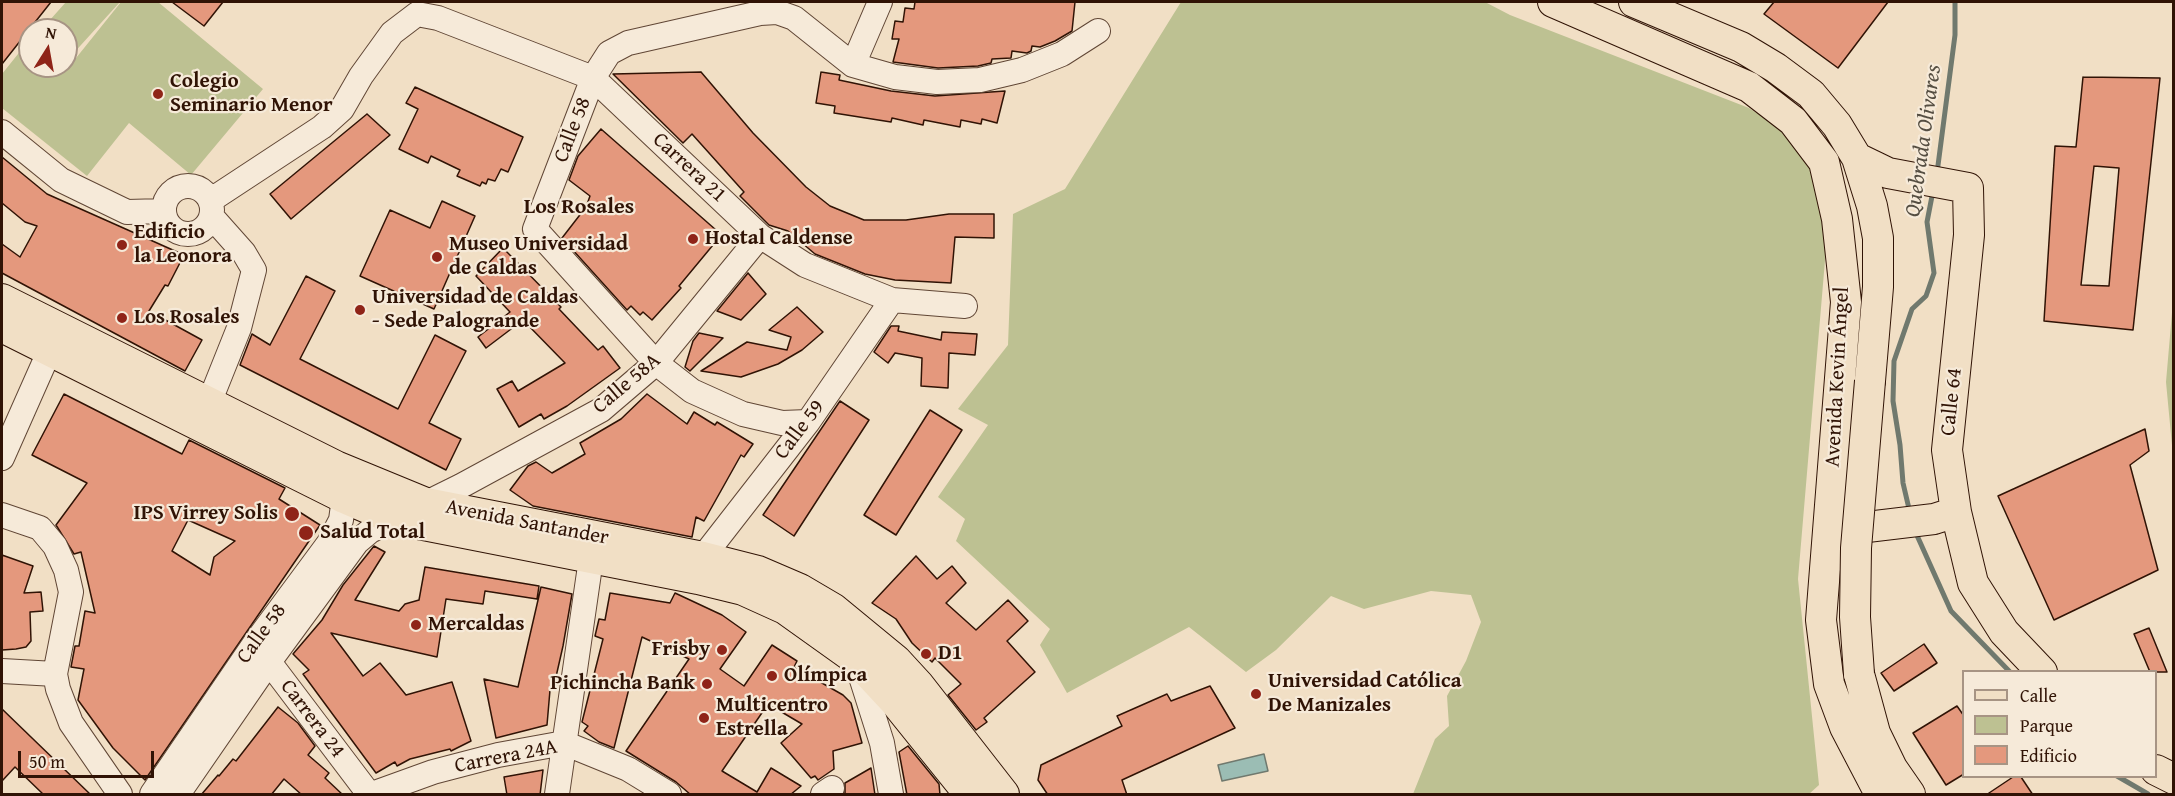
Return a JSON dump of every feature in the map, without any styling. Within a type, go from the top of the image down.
[{"type":"main road","name":"Avenida Kevin Ángel","points":[[1553,2],[1749,87],[1793,121],[1824,162],[1837,219],[1846,302],[1821,620],[1829,684],[1845,727],[1880,795]]},
{"type":"main road","points":[[1611,2],[1700,29]]},
{"type":"main road","name":"Avenida Kevin Ángel","points":[[1634,2],[1741,47],[1776,68],[1811,94],[1837,125],[1857,158],[1871,202],[1878,238],[1878,287],[1856,548],[1855,617],[1859,674],[1875,733],[1892,768],[1910,795]]},
{"type":"main road","name":"Calle 64","points":[[1857,158],[1893,174],[1968,188],[1970,209],[1961,326],[1947,450],[1945,516],[1973,583],[2004,632],[2040,670]]},
{"type":"main road","points":[[1871,202],[1893,174]]},
{"type":"main road","name":"Avenida Santander","points":[[2,299],[336,466],[426,503],[703,557],[758,571],[800,589],[834,609],[896,660],[920,686],[1004,795]]},
{"type":"main road","name":"Avenida Santander","points":[[2,327],[344,498],[393,519],[743,590],[785,609],[855,659],[896,702],[969,795]]},
{"type":"main road","points":[[1838,407],[1844,505],[1868,526]]},
{"type":"main road","points":[[1826,565],[1868,526],[1945,516]]},
{"type":"main road","points":[[2157,770],[2174,779]]},
{"type":"street","points":[[880,2],[853,65],[895,77],[916,80],[937,82],[980,80],[1022,70],[1062,54],[1098,31]]},
{"type":"street","name":"Calle 58","points":[[656,363],[534,229],[593,78],[609,53],[628,43],[760,13],[777,12],[795,18],[853,65]]},
{"type":"street","name":"Carrera 21","points":[[211,208],[322,127],[335,115],[392,33],[417,14],[438,18],[593,78],[760,236],[805,265],[892,300],[965,306]]},
{"type":"street","points":[[2,132],[61,180],[126,212],[164,211]]},
{"type":"street","points":[[208,403],[239,328],[254,270],[199,188],[183,186],[169,195],[164,211],[171,226],[186,234],[202,230],[211,208]]},
{"type":"street","name":"Calle 58A","points":[[393,519],[601,410],[656,363],[760,236]]},
{"type":"street","name":"Calle 59","points":[[703,557],[808,422],[892,300]]},
{"type":"street","points":[[2,458],[49,352]]},
{"type":"street","points":[[656,363],[692,391],[744,414],[782,423],[808,422]]},
{"type":"street","name":"Calle 58","points":[[152,795],[255,643],[329,543],[341,520],[344,498],[336,466]]},
{"type":"street","points":[[2,515],[40,528],[55,546],[66,570],[71,592],[55,674],[58,689],[71,723],[120,795]]},
{"type":"street","name":"Calle 58","points":[[178,795],[269,662],[357,542],[370,531],[393,519]]},
{"type":"street","points":[[557,795],[591,559]]},
{"type":"street","name":"Carrera 24","points":[[255,643],[371,795]]},
{"type":"street","points":[[855,659],[882,743],[891,795]]},
{"type":"street","points":[[2,671],[55,674]]},
{"type":"street","name":"Carrera 24A","points":[[371,795],[433,772],[564,743],[628,769],[669,795]]},
{"type":"green space","points":[[66,2],[120,2],[78,48],[78,18],[52,18]]},
{"type":"green space","points":[[121,2],[158,2],[263,89],[191,175],[129,123],[87,176],[2,108],[2,74],[18,54],[18,78],[78,78],[78,56]]},
{"type":"green space","points":[[1181,2],[1485,2],[1510,15],[1749,108],[1785,131],[1816,173],[1828,225],[1798,579],[1819,785],[1809,794],[1413,794],[1435,739],[1449,726],[1447,696],[1466,661],[1481,622],[1471,595],[1431,591],[1364,609],[1331,596],[1276,650],[1246,672],[1189,627],[1067,693],[1040,645],[1050,629],[956,541],[965,519],[938,497],[988,425],[958,409],[1008,345],[1013,214],[1065,189]]},
{"type":"green space","points":[[2173,301],[2174,456],[2166,382]]},
{"type":"water","points":[[1264,754],[1268,771],[1222,781],[1218,765]]},
{"type":"building","points":[[2,2],[51,2],[38,18],[18,18],[18,44],[2,64]]},
{"type":"building","points":[[172,2],[223,2],[204,26]]},
{"type":"building","points":[[915,2],[1075,2],[1072,31],[1055,41],[1040,47],[1032,46],[1031,51],[1027,53],[1012,51],[1011,58],[992,59],[991,63],[978,66],[938,68],[893,62],[899,39],[892,39],[895,21],[903,22],[905,8],[914,9]]},
{"type":"building","points":[[1774,2],[1888,2],[1838,68],[1764,14]]},
{"type":"building","points":[[701,72],[753,133],[806,187],[830,206],[864,220],[906,220],[949,214],[994,214],[994,238],[955,237],[951,283],[895,280],[865,274],[815,254],[788,231],[769,225],[740,196],[744,192],[692,134],[683,143],[613,74]]},
{"type":"building","points":[[821,72],[840,75],[839,80],[891,91],[935,96],[1005,91],[997,123],[982,119],[981,124],[961,120],[960,127],[924,120],[923,125],[892,118],[891,122],[834,113],[835,106],[816,103]]},
{"type":"building","points":[[2083,77],[2160,78],[2133,330],[2044,321],[2055,146],[2076,147]],"holes":[[[2094,166],[2119,168],[2109,286],[2081,285]]]},
{"type":"building","points":[[415,87],[523,137],[508,172],[501,169],[495,181],[488,179],[486,184],[482,182],[480,186],[457,176],[460,170],[431,156],[428,163],[399,149],[418,109],[406,103]]},
{"type":"building","points":[[367,114],[390,135],[291,219],[270,194]]},
{"type":"building","points":[[601,129],[716,230],[708,241],[713,245],[679,286],[681,288],[652,320],[643,312],[640,315],[631,306],[627,310],[562,238],[586,207],[590,196],[569,180],[578,156]]},
{"type":"building","points":[[2,157],[47,194],[184,255],[168,286],[165,285],[149,311],[202,340],[185,371],[2,273],[2,244],[20,257],[37,226],[25,222],[2,203]]},
{"type":"building","name":"Museo Universidad de Caldas","points":[[442,201],[475,216],[434,309],[360,276],[390,210],[430,228]]},
{"type":"building","points":[[503,248],[561,307],[559,309],[598,350],[603,346],[620,368],[567,406],[544,419],[541,414],[519,427],[497,389],[512,381],[518,391],[565,363],[523,320],[486,348],[478,337],[510,312],[476,276]]},
{"type":"building","points":[[748,273],[766,294],[741,320],[717,311]]},
{"type":"building","points":[[306,276],[335,291],[300,359],[398,409],[435,335],[466,351],[429,423],[461,439],[446,470],[240,365],[252,334],[270,345]]},
{"type":"building","points":[[797,307],[823,332],[802,350],[778,364],[741,377],[701,371],[747,342],[787,350],[791,337],[769,330]]},
{"type":"building","points":[[891,326],[899,326],[898,331],[941,340],[942,332],[977,334],[975,355],[949,353],[948,388],[921,386],[922,358],[895,353],[888,363],[874,352]]},
{"type":"building","points":[[699,333],[723,338],[690,371],[685,367],[693,341]]},
{"type":"building","points":[[64,394],[182,454],[189,440],[285,488],[279,499],[320,525],[145,780],[113,748],[78,700],[84,669],[71,667],[75,646],[79,646],[85,611],[95,613],[81,552],[74,554],[56,525],[87,483],[32,455]],"holes":[[[188,520],[235,541],[214,557],[210,575],[172,551]]]},
{"type":"building","points":[[647,394],[687,424],[694,412],[715,425],[717,422],[753,444],[744,457],[741,455],[704,521],[696,517],[692,537],[533,506],[510,490],[528,466],[536,462],[552,473],[585,454],[580,443],[621,419]]},
{"type":"building","points":[[840,401],[869,420],[794,536],[763,515]]},
{"type":"building","points":[[930,410],[962,430],[896,535],[864,515]]},
{"type":"building","points":[[2145,429],[2149,451],[2130,465],[2158,570],[2054,620],[1998,496]]},
{"type":"building","points":[[374,546],[385,552],[355,600],[399,611],[405,604],[419,600],[425,567],[539,586],[537,599],[485,591],[483,604],[446,599],[437,657],[331,633],[363,676],[380,663],[406,695],[452,682],[471,741],[451,751],[450,749],[410,759],[397,766],[395,762],[376,773],[303,674],[309,670],[293,654],[322,620],[343,585]]},
{"type":"building","points":[[2,555],[33,566],[24,593],[41,592],[43,611],[30,612],[31,641],[26,647],[2,650]]},
{"type":"building","points":[[916,556],[937,579],[952,566],[966,583],[946,603],[976,630],[1008,600],[1028,621],[1007,641],[1035,672],[984,718],[987,722],[976,730],[948,695],[961,684],[935,658],[932,662],[912,643],[896,619],[872,603]]},
{"type":"building","points":[[541,587],[572,594],[553,690],[550,690],[547,725],[496,738],[484,679],[518,687]]},
{"type":"building","points":[[610,593],[670,603],[675,593],[722,615],[746,632],[720,669],[744,686],[772,645],[797,661],[794,667],[843,695],[851,703],[862,743],[833,751],[834,769],[818,780],[815,776],[811,778],[781,743],[802,724],[768,704],[722,771],[757,792],[771,768],[801,786],[790,795],[691,795],[676,782],[626,751],[689,659],[642,637],[614,748],[599,742],[584,731],[588,726],[582,722],[603,639],[595,636],[599,619],[605,620]]},
{"type":"building","points":[[2149,628],[2167,672],[2149,670],[2134,634]]},
{"type":"building","points":[[1924,644],[1937,663],[1894,691],[1881,673]]},
{"type":"building","points":[[1210,686],[1235,728],[1122,780],[1127,795],[1048,795],[1038,780],[1041,765],[1122,726],[1117,716],[1167,694],[1171,701]]},
{"type":"building","points":[[1957,706],[1962,713],[1962,775],[1946,785],[1913,733]]},
{"type":"building","points":[[278,707],[298,723],[315,746],[308,755],[329,773],[325,778],[343,795],[302,795],[284,779],[271,795],[201,795],[233,759],[236,761]]},
{"type":"building","points":[[2,709],[91,795],[44,795],[15,767],[2,781]]},
{"type":"building","points":[[908,746],[939,784],[940,795],[907,795],[899,752]]},
{"type":"building","points":[[871,768],[875,795],[845,795],[845,783]]},
{"type":"building","points":[[543,770],[540,795],[507,795],[504,777]]},
{"type":"building","points":[[2012,778],[2022,778],[2033,795],[1986,795]]},
{"type":"waterway","name":"Quebrada Olivares","points":[[1937,173],[1955,35],[1955,2]]},
{"type":"waterway","name":"Quebrada Olivares","points":[[1910,513],[1903,483],[1893,401],[1894,361],[1912,309],[1926,296],[1934,273],[1927,222],[1933,191]]},
{"type":"waterway","name":"Quebrada Olivares","points":[[1915,531],[1951,611],[2008,670]]},
{"type":"waterway","name":"Quebrada Olivares","points":[[2120,778],[2148,794]]},
{"type":"place","name":"Colegio Seminario Menor","points":[[158,94]]},
{"type":"place","name":"Hostal Caldense","points":[[693,239]]},
{"type":"place","name":"Edificio la Leonora","points":[[122,245]]},
{"type":"place","name":"Museo Universidad de Caldas","points":[[437,257]]},
{"type":"place","name":"Universidad de Caldas - Sede Palogrande","points":[[360,310]]},
{"type":"place","name":"Los Rosales","points":[[122,318]]},
{"type":"place","name":"IPS Virrey Solis","points":[[292,514]]},
{"type":"place","name":"Salud Total","points":[[306,533]]},
{"type":"place","name":"Mercaldas","points":[[416,625]]},
{"type":"place","name":"Frisby","points":[[722,650]]},
{"type":"place","name":"D1","points":[[926,654]]},
{"type":"place","name":"Olímpica","points":[[772,676]]},
{"type":"place","name":"Pichincha Bank","points":[[707,684]]},
{"type":"place","name":"Universidad Católica De Manizales","points":[[1256,694]]},
{"type":"place","name":"Multicentro Estrella","points":[[704,718]]},
{"type":"district","name":"Los Rosales","points":[[579,207]]}]
